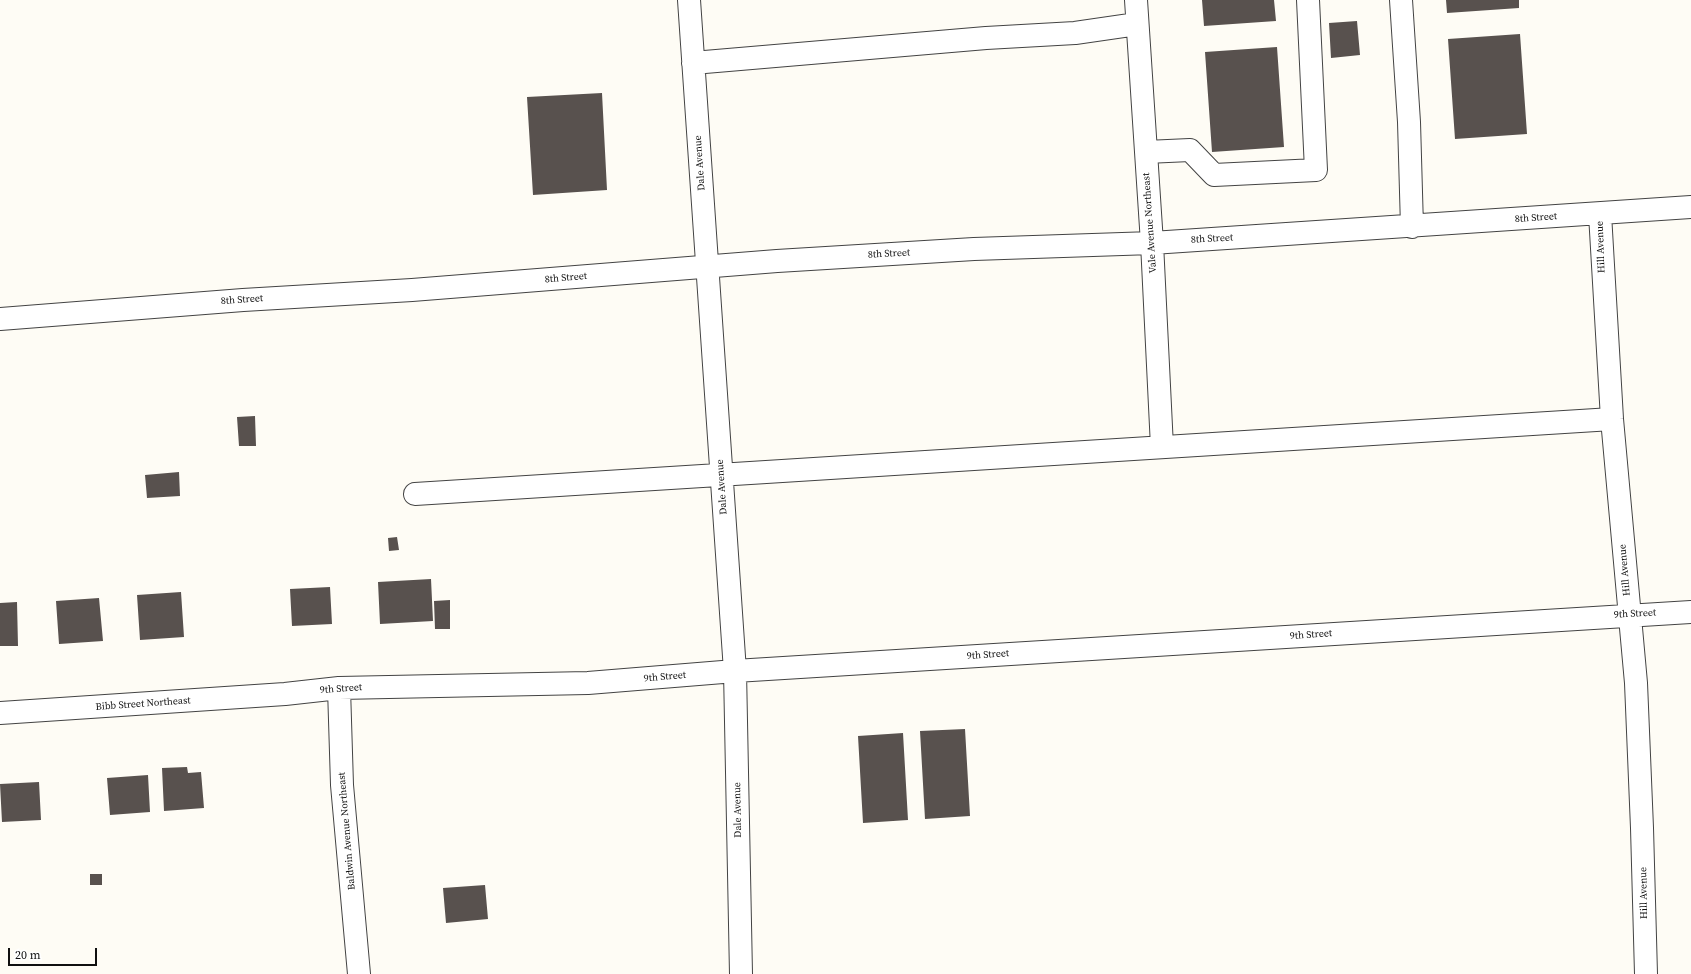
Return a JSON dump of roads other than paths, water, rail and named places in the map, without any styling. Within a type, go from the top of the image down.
[{"type":"street","name":"Dale Avenue","points":[[690,0],[693,63],[735,671],[741,974]]},
{"type":"street","name":"Vale Avenue Northeast","points":[[1136,0],[1152,243],[1162,447]]},
{"type":"street","points":[[1146,152],[1190,150],[1214,175],[1316,170],[1308,0]]},
{"type":"street","points":[[1401,0],[1410,122],[1412,227]]},
{"type":"street","points":[[693,63],[986,38],[1075,33],[1137,24]]},
{"type":"street","name":"8th Street","points":[[0,319],[243,300],[412,290],[708,266],[966,250],[1152,243],[1412,227],[1691,207]]},
{"type":"street","name":"Hill Avenue","points":[[1600,214],[1612,419],[1636,690],[1646,974]]},
{"type":"street","points":[[415,494],[1612,419]]},
{"type":"street","name":"9th Street","points":[[285,694],[339,688],[588,683],[735,671],[1629,614],[1691,612]]},
{"type":"street","name":"Baldwin Avenue Northeast","points":[[339,688],[342,785],[359,974]]},
{"type":"street","name":"Bibb Street Northeast","points":[[0,713],[285,694]]}]
